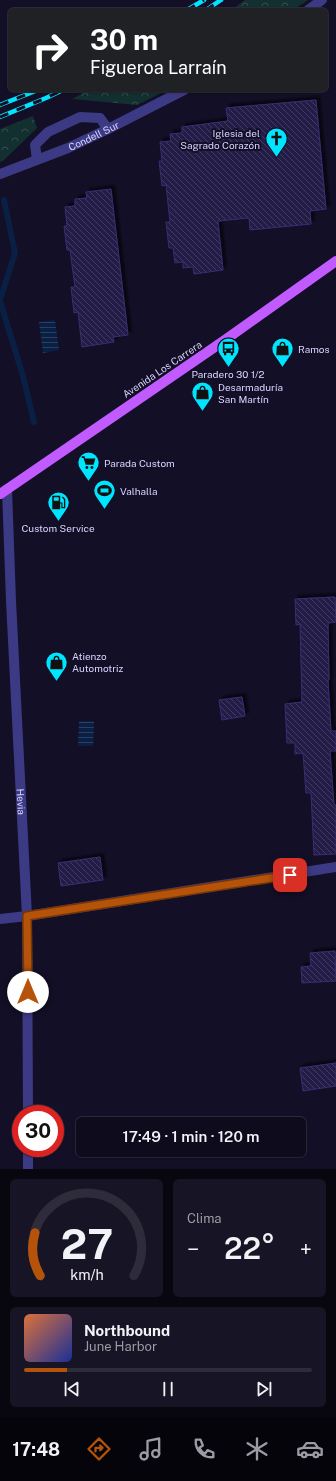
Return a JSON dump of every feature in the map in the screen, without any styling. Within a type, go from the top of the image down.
[{"type":"main road","name":"Avenida Los Carrera","points":[[4,492],[220,344],[336,261]]},
{"type":"street","points":[[311,8],[322,0]]},
{"type":"street","name":"Condell Sur","points":[[0,174],[68,148],[180,92]]},
{"type":"street","points":[[37,159],[35,145],[48,132],[80,117],[100,118],[108,129]]},
{"type":"street","name":"Hevia","points":[[4,492],[27,916],[28,1105]]},
{"type":"street","points":[[0,919],[336,868]]},
{"type":"street","points":[[28,1157],[28,1169]]},
{"type":"green space","points":[[245,0],[308,0],[296,8],[234,8]]},
{"type":"green space","points":[[85,92],[163,92],[137,105],[72,99]]},
{"type":"green space","points":[[33,116],[37,128],[3,161],[0,162],[0,129]]},
{"type":"water","points":[[55,320],[59,350],[43,353],[39,322]]},
{"type":"water","points":[[79,721],[94,721],[93,746],[78,746]]},
{"type":"building","points":[[316,100],[326,209],[310,211],[311,224],[250,230],[249,218],[218,221],[223,270],[194,274],[193,267],[183,268],[183,262],[175,263],[173,248],[169,248],[166,222],[170,222],[166,185],[162,186],[159,161],[162,161],[160,142],[171,141],[170,134],[182,133],[182,127],[228,121],[226,108]]},
{"type":"building","points":[[111,189],[128,335],[113,337],[114,342],[82,347],[78,312],[74,313],[71,287],[75,287],[70,250],[67,250],[64,226],[67,226],[65,207],[75,206],[75,199],[87,198],[86,192]]},
{"type":"building","points":[[335,597],[336,622],[328,623],[328,680],[331,731],[336,731],[336,751],[330,751],[334,805],[336,805],[336,854],[314,855],[311,793],[306,793],[303,753],[295,754],[295,743],[287,743],[285,704],[302,702],[300,624],[296,625],[295,599]]},
{"type":"building","points":[[242,697],[245,716],[222,720],[219,700]]},
{"type":"building","points":[[100,857],[103,880],[61,886],[58,863]]},
{"type":"building","points":[[335,951],[336,981],[302,983],[301,967],[311,966],[310,953]]},
{"type":"building","points":[[336,1063],[336,1086],[303,1091],[300,1068]]},
{"type":"waterway","points":[[0,300],[15,253],[4,200]]},
{"type":"waterway","points":[[0,301],[23,376],[34,422]]},
{"type":"railway","points":[[190,8],[204,0]]},
{"type":"railway","points":[[209,8],[221,0]]},
{"type":"railway","points":[[0,105],[33,92]]},
{"type":"railway","points":[[0,117],[59,92]]},
{"type":"place","name":"Iglesia del Sagrado Corazón","points":[[276,158]]},
{"type":"place","name":"Paradero 30 1/2","points":[[228,368]]},
{"type":"place","name":"Ramos","points":[[282,368]]},
{"type":"place","name":"Desarmaduría San Martín","points":[[203,412]]},
{"type":"place","name":"Parada Custom","points":[[88,482]]},
{"type":"place","name":"Valhalla","points":[[104,510]]},
{"type":"place","name":"Custom Service","points":[[58,522]]},
{"type":"place","name":"Atienzo Automotriz","points":[[57,682]]},
{"type":"route","points":[[28,992],[27,916],[290,875]]}]
